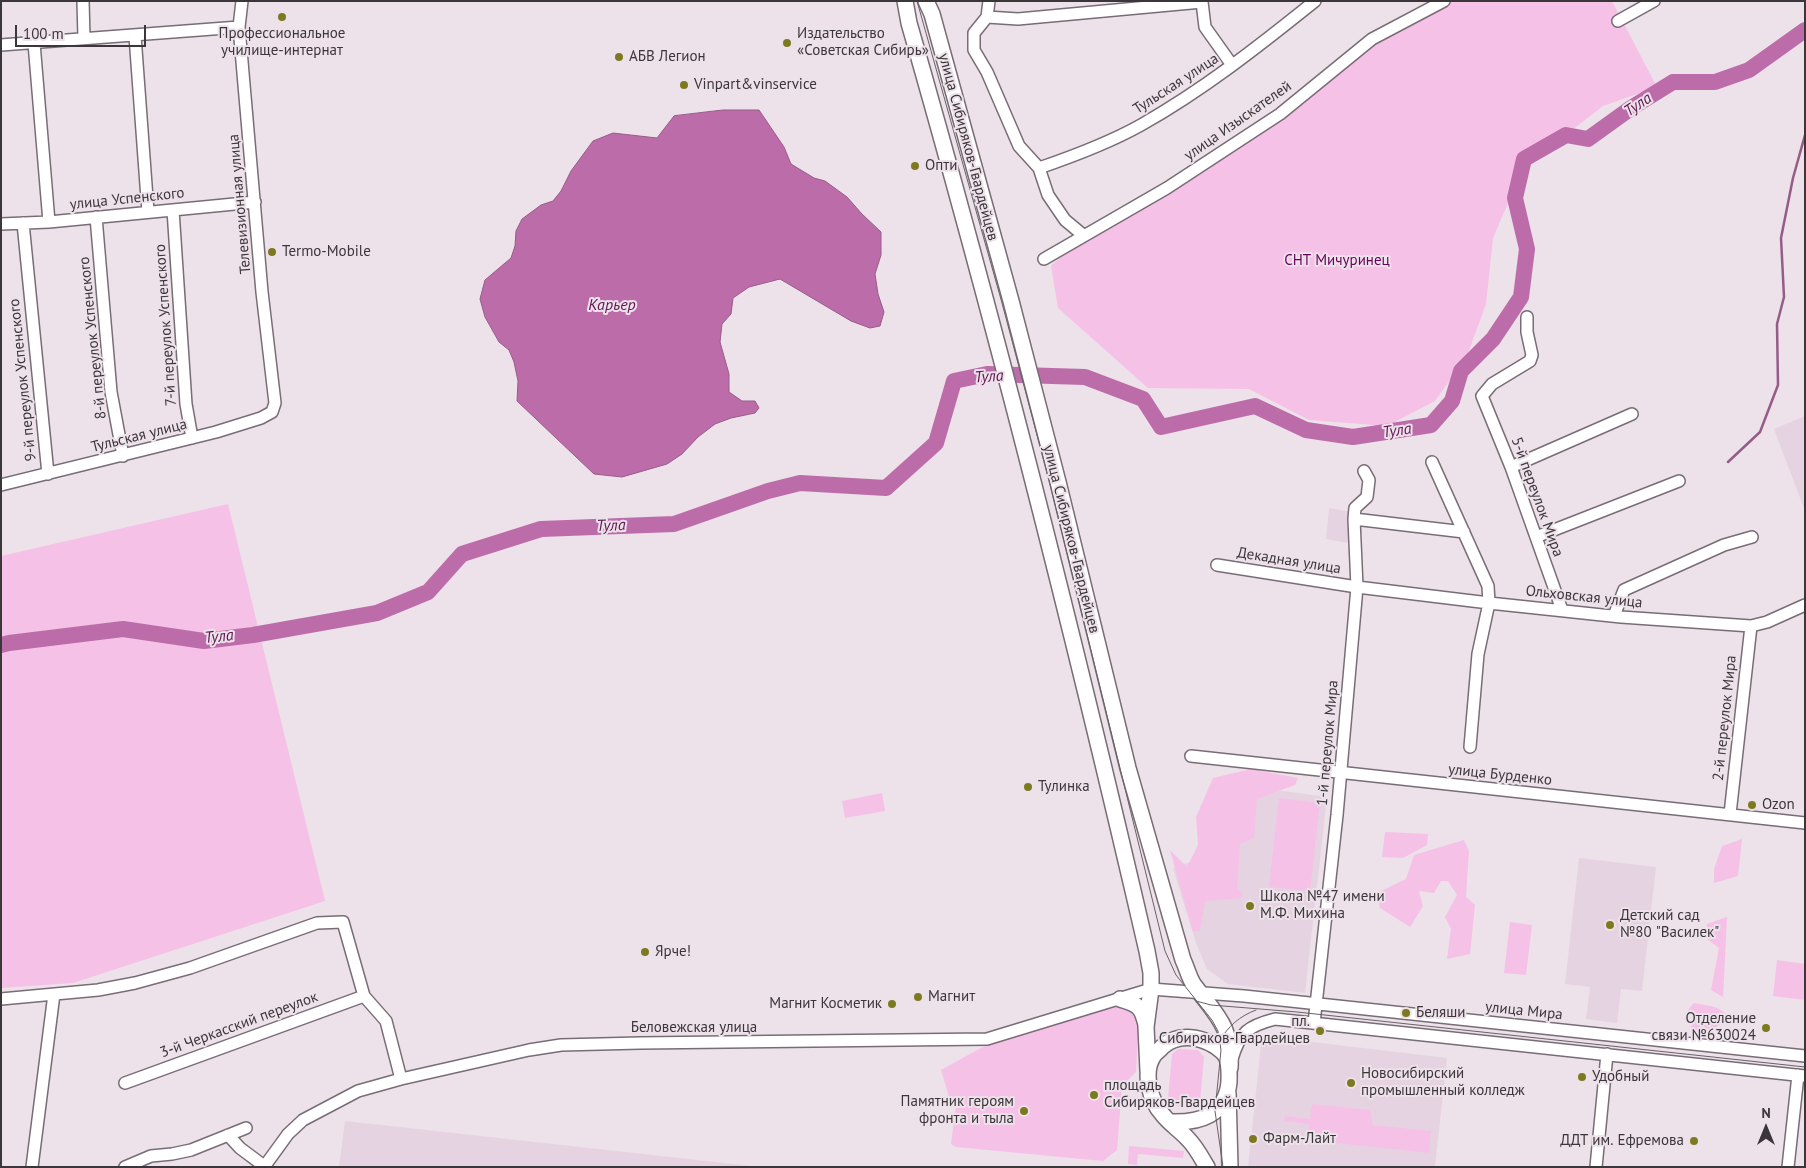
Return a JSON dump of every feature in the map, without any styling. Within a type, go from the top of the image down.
[{"type":"main road","name":"улица Сибиряков-Гвардейцев","points":[[906,1],[909,23],[988,307],[1034,488],[1113,802],[1147,951],[1151,973],[1146,1027],[1148,1071]]},
{"type":"main road","name":"улица Сибиряков-Гвардейцев","points":[[926,1],[932,14],[1011,301],[1058,482],[1128,768],[1183,960],[1193,983],[1218,1016],[1228,1038],[1230,1068]]},
{"type":"main road","points":[[1120,999],[1135,1003],[1143,1013],[1146,1027]]},
{"type":"main road","points":[[1207,1167],[1198,1151],[1163,1116],[1154,1103],[1149,1088],[1148,1071],[1153,1056],[1168,1042],[1187,1037],[1204,1039],[1221,1050],[1226,1056],[1230,1068],[1228,1091],[1230,1167]]},
{"type":"main road","points":[[1171,1122],[1188,1123],[1210,1115],[1222,1105],[1228,1091]]},
{"type":"street","points":[[83,1],[84,38]]},
{"type":"street","name":"Телевизионная улица","points":[[242,1],[239,27],[262,292],[275,403]]},
{"type":"street","points":[[988,1],[987,17],[974,33],[974,50],[988,72],[1019,146],[1039,168],[1048,195],[1065,220],[1083,235]]},
{"type":"street","name":"Тульская улица","points":[[1039,168],[1075,156],[1140,126],[1243,58],[1314,1]]},
{"type":"street","name":"улица Изыскателей","points":[[1044,259],[1167,188],[1280,114],[1372,39],[1444,1]]},
{"type":"street","points":[[1618,21],[1654,1]]},
{"type":"street","points":[[987,17],[1018,19],[1202,2],[1205,27],[1232,64]]},
{"type":"street","points":[[1,45],[239,27]]},
{"type":"street","points":[[135,36],[148,212]]},
{"type":"street","points":[[34,43],[50,222]]},
{"type":"street","name":"улица Успенского","points":[[1,224],[50,222],[255,202]]},
{"type":"street","name":"7-й переулок Успенского","points":[[173,210],[186,404],[192,438]]},
{"type":"street","name":"8-й переулок Успенского","points":[[96,218],[111,392],[123,456]]},
{"type":"street","name":"9-й переулок Успенского","points":[[23,223],[48,474]]},
{"type":"street","name":"5-й переулок Мира","points":[[1527,317],[1527,332],[1532,356],[1530,361],[1492,384],[1482,396],[1511,467],[1562,610]]},
{"type":"street","name":"Тульская улица","points":[[1,485],[123,456],[261,418],[272,412],[275,403]]},
{"type":"street","points":[[1511,467],[1632,414]]},
{"type":"street","points":[[1432,462],[1488,586],[1489,603],[1478,654],[1470,747]]},
{"type":"street","points":[[1364,471],[1369,480],[1367,497],[1355,508],[1354,519],[1464,532]]},
{"type":"street","points":[[1536,537],[1679,481]]},
{"type":"street","name":"1-й переулок Мира","points":[[1314,1023],[1357,587],[1354,519]]},
{"type":"street","points":[[1614,616],[1624,590],[1724,545],[1752,537]]},
{"type":"street","name":"Декадная улица","points":[[1217,565],[1357,587]]},
{"type":"street","name":"Ольховская улица","points":[[1357,587],[1614,616],[1751,626],[1767,622],[1805,605]]},
{"type":"street","name":"2-й переулок Мира","points":[[1730,814],[1751,626]]},
{"type":"street","name":"улица Бурденко","points":[[1191,756],[1805,823]]},
{"type":"street","points":[[1,999],[98,990],[135,983],[190,968],[317,923],[343,922],[364,996],[386,1021],[400,1078]]},
{"type":"street","name":"улица Мира","points":[[1151,989],[1200,992],[1805,1056]]},
{"type":"street","name":"Беловежская улица","points":[[264,1167],[288,1134],[303,1120],[358,1091],[400,1078],[474,1061],[561,1045],[647,1042],[987,1039],[1151,989]]},
{"type":"street","points":[[32,1167],[54,994]]},
{"type":"street","name":"3-й Черкасский переулок","points":[[126,1083],[364,996]]},
{"type":"street","points":[[1230,1068],[1236,1044],[1246,1030],[1260,1023],[1275,1019],[1801,1075],[1788,1167]]},
{"type":"street","points":[[1596,1167],[1607,1054]]},
{"type":"street","points":[[125,1167],[151,1156],[191,1150],[246,1128]]},
{"type":"street","points":[[228,1135],[240,1148],[264,1167]]},
{"type":"shaded area","points":[[1805,416],[1805,511],[1774,429]]},
{"type":"shaded area","points":[[1329,508],[1350,512],[1348,543],[1326,539]]},
{"type":"shaded area","name":"Школа №47 имени М.Ф. Михина","points":[[1254,787],[1327,797],[1305,993],[1228,984],[1207,969],[1196,943],[1173,868],[1199,859]]},
{"type":"shaded area","name":"Детский сад №80 \"Василек\"","points":[[1579,858],[1656,867],[1642,991],[1621,989],[1617,1023],[1586,1019],[1590,987],[1565,984]]},
{"type":"shaded area","name":"Новосибирский промышленный колледж","points":[[1262,1036],[1447,1058],[1435,1167],[1248,1167]]},
{"type":"shaded area","points":[[345,1121],[760,1167],[339,1167]]},
{"type":"green space","name":"СНТ Мичуринец","points":[[1453,1],[1612,1],[1657,87],[1603,106],[1523,168],[1493,238],[1486,304],[1467,356],[1435,401],[1387,426],[1309,420],[1249,389],[1148,388],[1058,308],[1051,266],[1085,234],[1280,114],[1373,46]]},
{"type":"green space","points":[[228,504],[325,901],[73,983],[1,988],[1,556]]},
{"type":"green space","points":[[1251,769],[1298,778],[1295,785],[1257,799],[1254,838],[1240,844],[1237,888],[1243,894],[1241,898],[1205,901],[1200,931],[1193,932],[1170,850],[1187,867],[1198,845],[1196,817],[1213,778]]},
{"type":"green space","points":[[882,793],[885,811],[845,818],[842,801]]},
{"type":"green space","points":[[1279,798],[1320,803],[1310,891],[1269,887]]},
{"type":"green space","points":[[1385,832],[1428,834],[1427,845],[1403,858],[1382,857]]},
{"type":"green space","points":[[1742,839],[1738,876],[1714,883],[1714,869],[1722,846]]},
{"type":"green space","points":[[1464,840],[1469,851],[1466,897],[1475,905],[1470,954],[1447,959],[1451,929],[1445,917],[1457,895],[1448,881],[1441,881],[1434,893],[1419,891],[1423,906],[1410,927],[1380,908],[1377,893],[1406,879],[1414,855]]},
{"type":"green space","points":[[1727,917],[1723,997],[1711,990],[1719,948],[1707,939],[1707,924]]},
{"type":"green space","points":[[1510,922],[1532,925],[1526,975],[1504,973]]},
{"type":"green space","points":[[1777,960],[1805,964],[1805,1000],[1773,996]]},
{"type":"green space","points":[[1119,1003],[1139,1015],[1136,1072],[1122,1086],[1117,1150],[1103,1161],[956,1147],[951,1144],[956,1106],[949,1097],[941,1070],[990,1043]]},
{"type":"green space","points":[[1694,1003],[1715,1007],[1724,1012],[1723,1022],[1709,1033],[1691,1034],[1692,1016],[1688,1010]]},
{"type":"green space","points":[[1178,1049],[1198,1050],[1204,1057],[1200,1102],[1194,1107],[1173,1106],[1168,1098],[1172,1054]]},
{"type":"green space","points":[[1312,1104],[1370,1110],[1373,1125],[1431,1131],[1429,1153],[1307,1140],[1309,1124],[1284,1121],[1285,1116],[1310,1119]]},
{"type":"green space","points":[[1129,1146],[1184,1151],[1183,1158],[1138,1154],[1137,1165],[1128,1164]]},
{"type":"water","name":"Карьер","points":[[723,110],[759,110],[784,147],[791,164],[814,178],[825,181],[847,197],[881,232],[881,255],[875,274],[878,294],[884,312],[880,326],[870,328],[851,321],[780,279],[749,287],[733,298],[731,314],[722,324],[720,342],[729,374],[729,392],[742,401],[755,401],[759,408],[755,413],[731,418],[715,424],[698,437],[682,454],[667,464],[622,477],[594,474],[517,401],[518,381],[514,362],[509,350],[499,342],[485,317],[480,299],[485,280],[511,258],[515,246],[516,231],[522,219],[541,205],[553,201],[561,191],[571,171],[593,141],[613,133],[657,138],[674,116]]},
{"type":"waterway","name":"Тула","points":[[1,645],[123,629],[204,641],[253,635],[377,613],[428,592],[462,554],[541,529],[674,524],[768,491],[800,483],[886,488],[936,443],[954,381],[987,374],[1085,377],[1143,399],[1161,427],[1255,406],[1306,430],[1353,437],[1431,425],[1452,401],[1461,371],[1493,339],[1521,297],[1527,249],[1515,198],[1524,159],[1566,135],[1588,139],[1631,108],[1673,82],[1715,82],[1749,70],[1805,30]]},
{"type":"waterway","points":[[1728,462],[1760,432],[1778,385],[1777,324],[1784,297],[1781,238],[1793,178],[1805,135]]},
{"type":"tram line","points":[[917,1],[1002,303],[1050,484],[1165,951],[1176,975],[1212,1020],[1218,1031],[1221,1050],[1215,1111],[1223,1167]]},
{"type":"tram line","points":[[1196,1001],[1211,1005],[1297,1012],[1805,1067]]},
{"type":"tram line","points":[[1219,1042],[1235,1022],[1256,1010]]},
{"type":"place","name":"Профессиональное училище-интернат","points":[[282,17]]},
{"type":"place","name":"Издательство «Советская Сибирь»","points":[[787,43]]},
{"type":"place","name":"АБВ Легион","points":[[619,57]]},
{"type":"place","name":"Vinpart&vinservice","points":[[684,85]]},
{"type":"place","name":"Опти","points":[[915,166]]},
{"type":"place","name":"Termo-Mobile","points":[[272,252]]},
{"type":"place","name":"Тулинка","points":[[1028,787]]},
{"type":"place","name":"Ozon","points":[[1752,805]]},
{"type":"place","name":"Школа №47 имени М.Ф. Михина","points":[[1250,906]]},
{"type":"place","name":"Детский сад №80 \"Василек\"","points":[[1610,925]]},
{"type":"place","name":"Ярче!","points":[[645,952]]},
{"type":"place","name":"Магнит","points":[[918,997]]},
{"type":"place","name":"Магнит Косметик","points":[[892,1004]]},
{"type":"place","name":"Беляши","points":[[1406,1013]]},
{"type":"place","name":"Отделение связи №630024","points":[[1766,1028]]},
{"type":"place","name":"пл. Сибиряков-Гвардейцев","points":[[1320,1031]]},
{"type":"place","name":"Удобный","points":[[1582,1077]]},
{"type":"place","name":"Новосибирский промышленный колледж","points":[[1351,1083]]},
{"type":"place","name":"площадь Сибиряков-Гвардейцев","points":[[1094,1095]]},
{"type":"place","name":"Памятник героям фронта и тыла","points":[[1024,1111]]},
{"type":"place","name":"Фарм-Лайт","points":[[1253,1139]]},
{"type":"place","name":"ДДТ им. Ефремова","points":[[1694,1141]]}]
